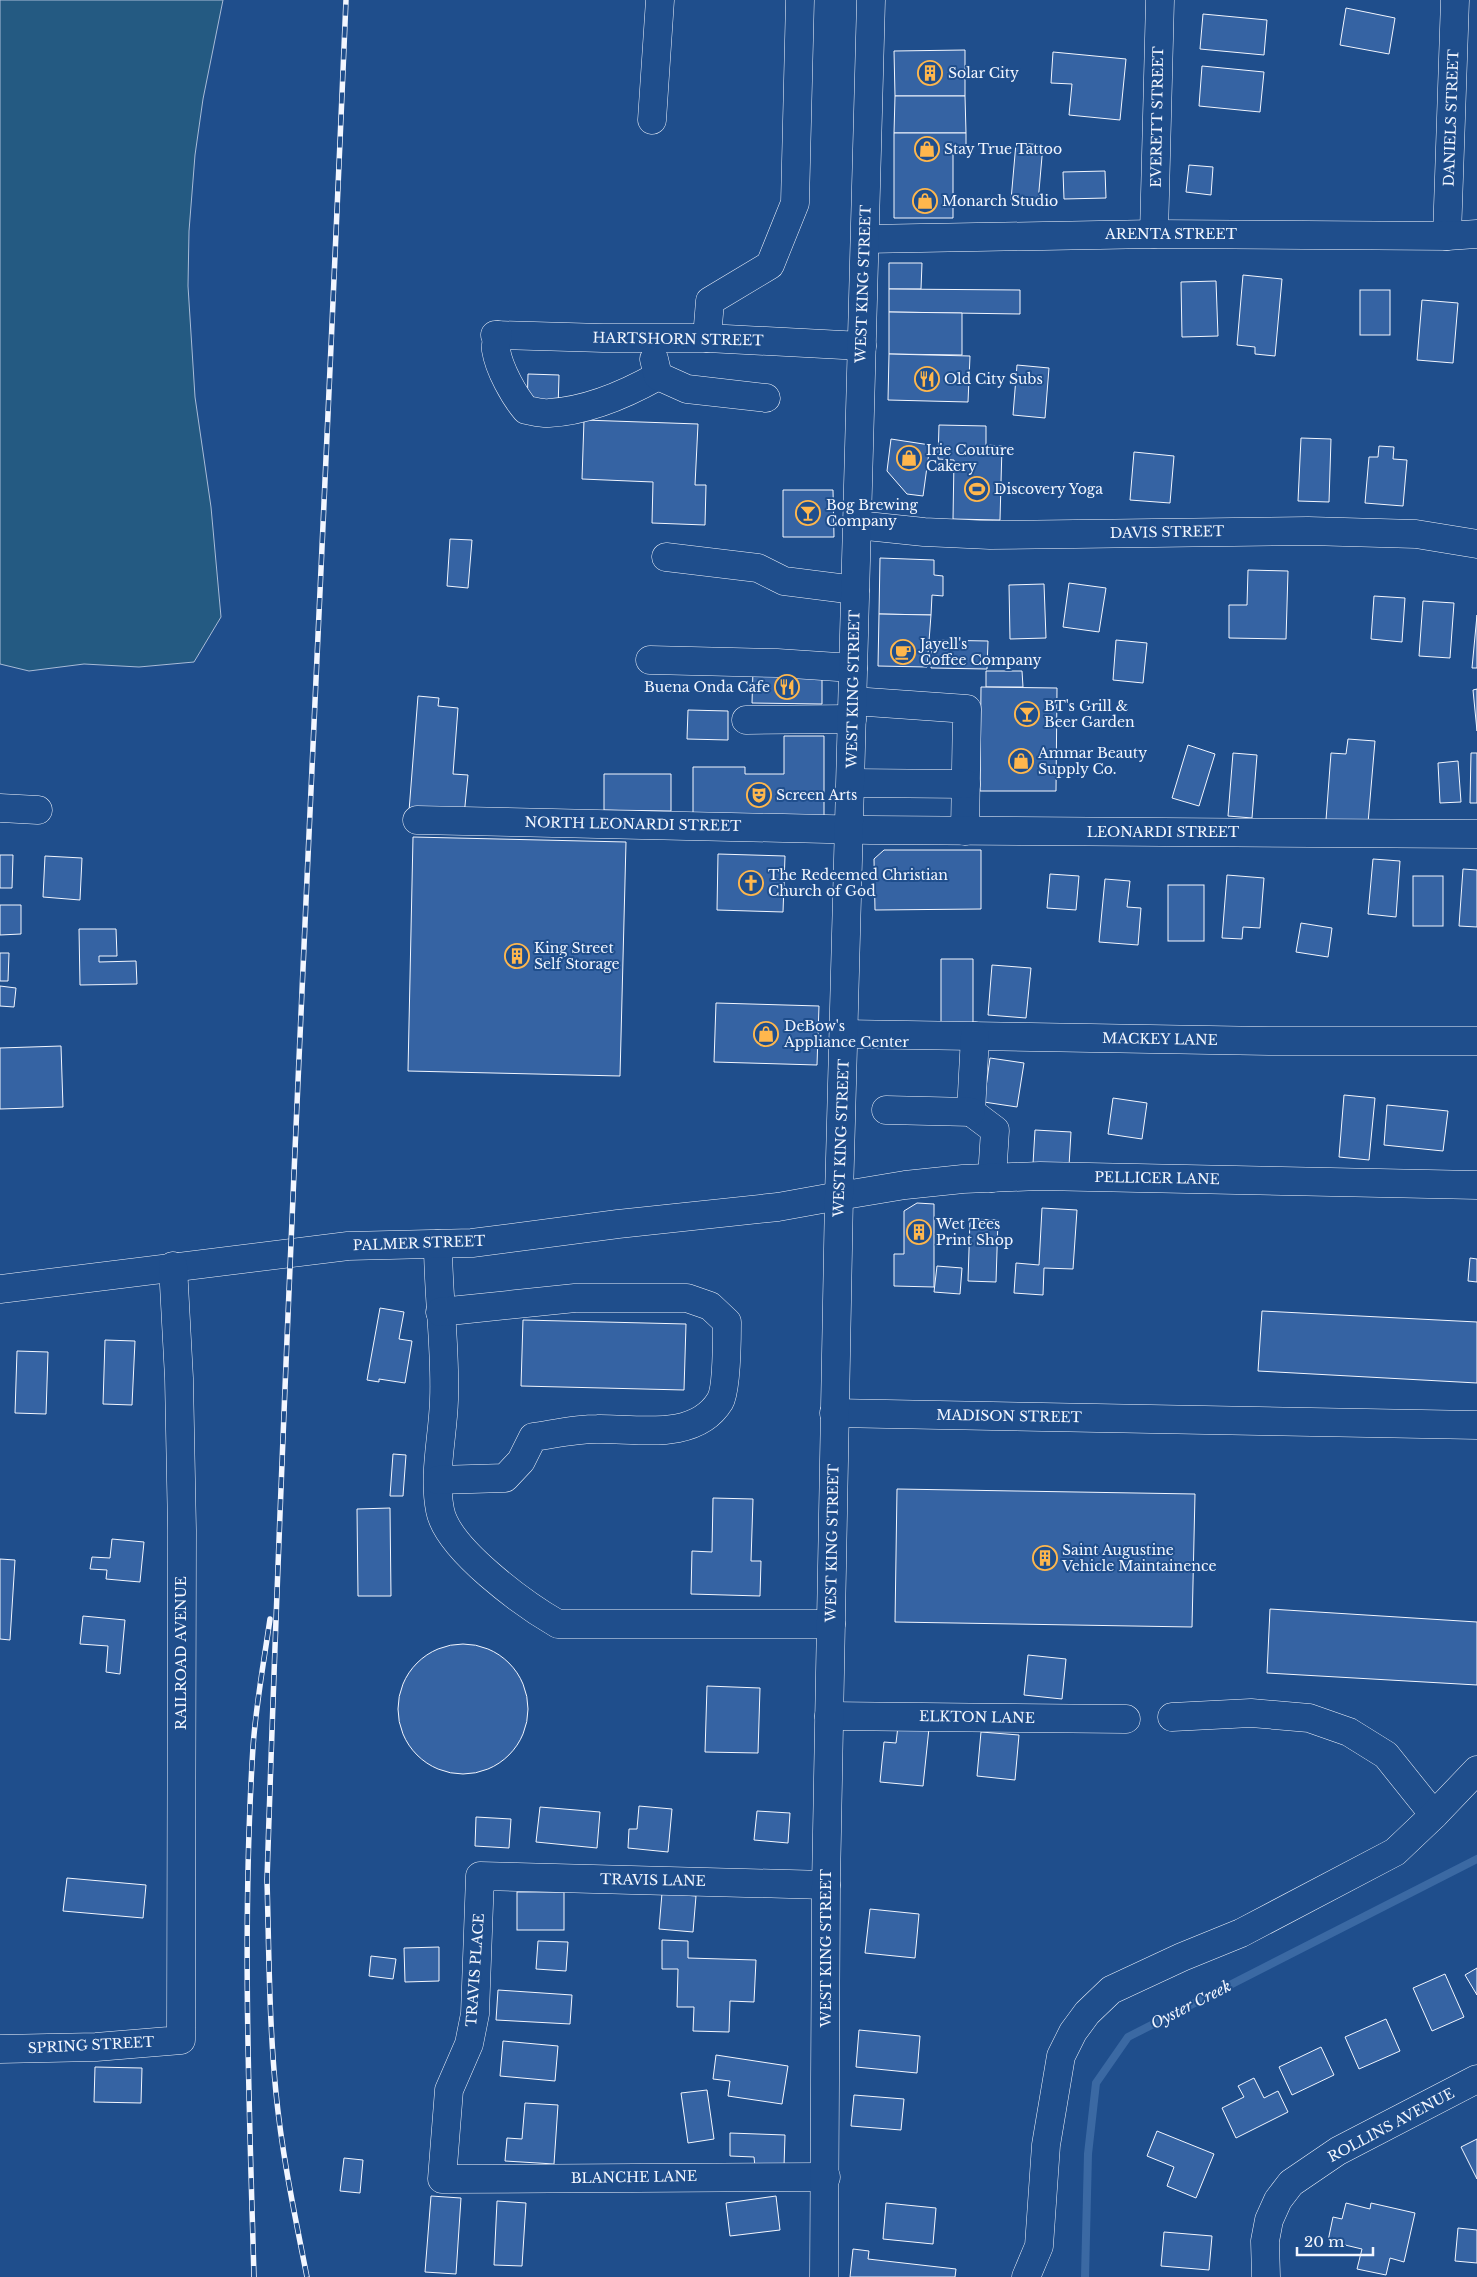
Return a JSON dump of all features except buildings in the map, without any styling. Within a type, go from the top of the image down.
[{"type":"street","points":[[652,120],[660,0]]},
{"type":"street","points":[[708,338],[710,300],[770,265],[796,202],[800,0]]},
{"type":"street","name":"WEST KING STREET","points":[[824,2277],[826,1886],[834,1413],[871,0]]},
{"type":"street","name":"EVERETT STREET","points":[[1154,234],[1160,0]]},
{"type":"street","name":"DANIELS STREET","points":[[1447,236],[1455,0]]},
{"type":"street","name":"ARENTA STREET","points":[[865,239],[1154,234],[1447,236],[1477,234]]},
{"type":"street","name":"HARTSHORN STREET","points":[[658,376],[635,389],[576,408],[548,414],[526,410],[507,380],[496,350],[496,335],[648,339],[708,338],[862,346]]},
{"type":"street","points":[[648,339],[658,376],[687,389],[766,398]]},
{"type":"street","name":"DAVIS STREET","points":[[857,525],[924,532],[990,535],[1299,531],[1416,534],[1477,544]]},
{"type":"street","points":[[666,558],[758,568],[784,581],[855,590]]},
{"type":"street","points":[[650,660],[777,663],[853,668]]},
{"type":"street","points":[[746,720],[852,710],[967,709],[965,831]]},
{"type":"street","points":[[851,783],[966,784]]},
{"type":"street","points":[[0,808],[38,810]]},
{"type":"street","name":"NORTH LEONARDI STREET","points":[[417,820],[850,830]]},
{"type":"street","name":"LEONARDI STREET","points":[[850,830],[1477,834]]},
{"type":"street","name":"MACKEY LANE","points":[[844,1034],[1269,1041],[1477,1041]]},
{"type":"street","points":[[971,1112],[975,1036]]},
{"type":"street","points":[[886,1110],[971,1112],[995,1130],[992,1178]]},
{"type":"street","name":"PELLICER LANE","points":[[839,1196],[905,1185],[992,1178],[1068,1177],[1477,1185]]},
{"type":"street","name":"PALMER STREET","points":[[0,1289],[173,1266],[348,1246],[472,1243],[618,1224],[778,1207],[839,1196]]},
{"type":"street","points":[[438,1244],[445,1399],[438,1480],[440,1512],[455,1540],[508,1591],[534,1610],[558,1624],[830,1624]]},
{"type":"street","name":"RAILROAD AVENUE","points":[[173,1266],[179,1378],[182,1530],[181,2040]]},
{"type":"street","points":[[438,1480],[505,1478],[521,1461],[533,1437],[596,1428],[656,1432],[704,1420],[721,1400],[727,1357],[727,1322],[710,1306],[687,1298],[575,1298],[440,1312]]},
{"type":"street","name":"MADISON STREET","points":[[834,1413],[1477,1426]]},
{"type":"street","points":[[1172,1717],[1251,1713],[1309,1718],[1349,1732],[1386,1755],[1434,1815]]},
{"type":"street","name":"ELKTON LANE","points":[[829,1716],[1126,1719]]},
{"type":"street","points":[[1026,2277],[1039,2246],[1046,2145],[1061,2056],[1073,2032],[1086,2013],[1111,1990],[1182,1957],[1241,1933],[1395,1852],[1477,1770]]},
{"type":"street","name":"TRAVIS LANE","points":[[480,1876],[826,1886]]},
{"type":"street","name":"TRAVIS PLACE","points":[[442,2179],[450,2090],[469,2044],[475,2014],[480,1876]]},
{"type":"street","name":"SPRING STREET","points":[[0,2049],[96,2047],[181,2040]]},
{"type":"street","name":"ROLLINS AVENUE","points":[[1266,2277],[1265,2241],[1269,2220],[1278,2200],[1291,2183],[1338,2151],[1477,2079]]},
{"type":"street","name":"BLANCHE LANE","points":[[442,2179],[826,2177]]},
{"type":"shaded area","points":[[0,0],[223,0],[203,99],[195,155],[189,231],[188,286],[195,397],[211,507],[221,617],[194,662],[139,667],[84,664],[29,671],[0,664]]},
{"type":"waterway","name":"Oyster Creek","points":[[1085,2277],[1088,2154],[1096,2083],[1128,2037],[1477,1859]]},
{"type":"railway","points":[[307,2277],[285,2162],[276,2093],[271,2013],[267,1880],[284,1410],[346,0]]},
{"type":"railway","points":[[254,2277],[250,2145],[247,1946],[248,1879],[254,1731],[270,1619]]},
{"type":"place","name":"Solar City","points":[[930,73]]},
{"type":"place","name":"Stay True Tattoo","points":[[927,149]]},
{"type":"place","name":"Monarch Studio","points":[[925,201]]},
{"type":"place","name":"Old City Subs","points":[[927,379]]},
{"type":"place","name":"Irie Couture Cakery","points":[[909,458]]},
{"type":"place","name":"Discovery Yoga","points":[[977,489]]},
{"type":"place","name":"Bog Brewing Company","points":[[808,513]]},
{"type":"place","name":"Jayell's Coffee Company","points":[[903,652]]},
{"type":"place","name":"Buena Onda Cafe","points":[[787,687]]},
{"type":"place","name":"BT's Grill & Beer Garden","points":[[1027,714]]},
{"type":"place","name":"Ammar Beauty Supply Co.","points":[[1021,761]]},
{"type":"place","name":"Screen Arts","points":[[759,795]]},
{"type":"place","name":"The Redeemed Christian Church of God","points":[[751,883]]},
{"type":"place","name":"King Street Self Storage","points":[[517,956]]},
{"type":"place","name":"DeBow's Appliance Center","points":[[766,1034]]},
{"type":"place","name":"Wet Tees Print Shop","points":[[919,1232]]},
{"type":"place","name":"Saint Augustine Vehicle Maintainence","points":[[1045,1558]]}]
